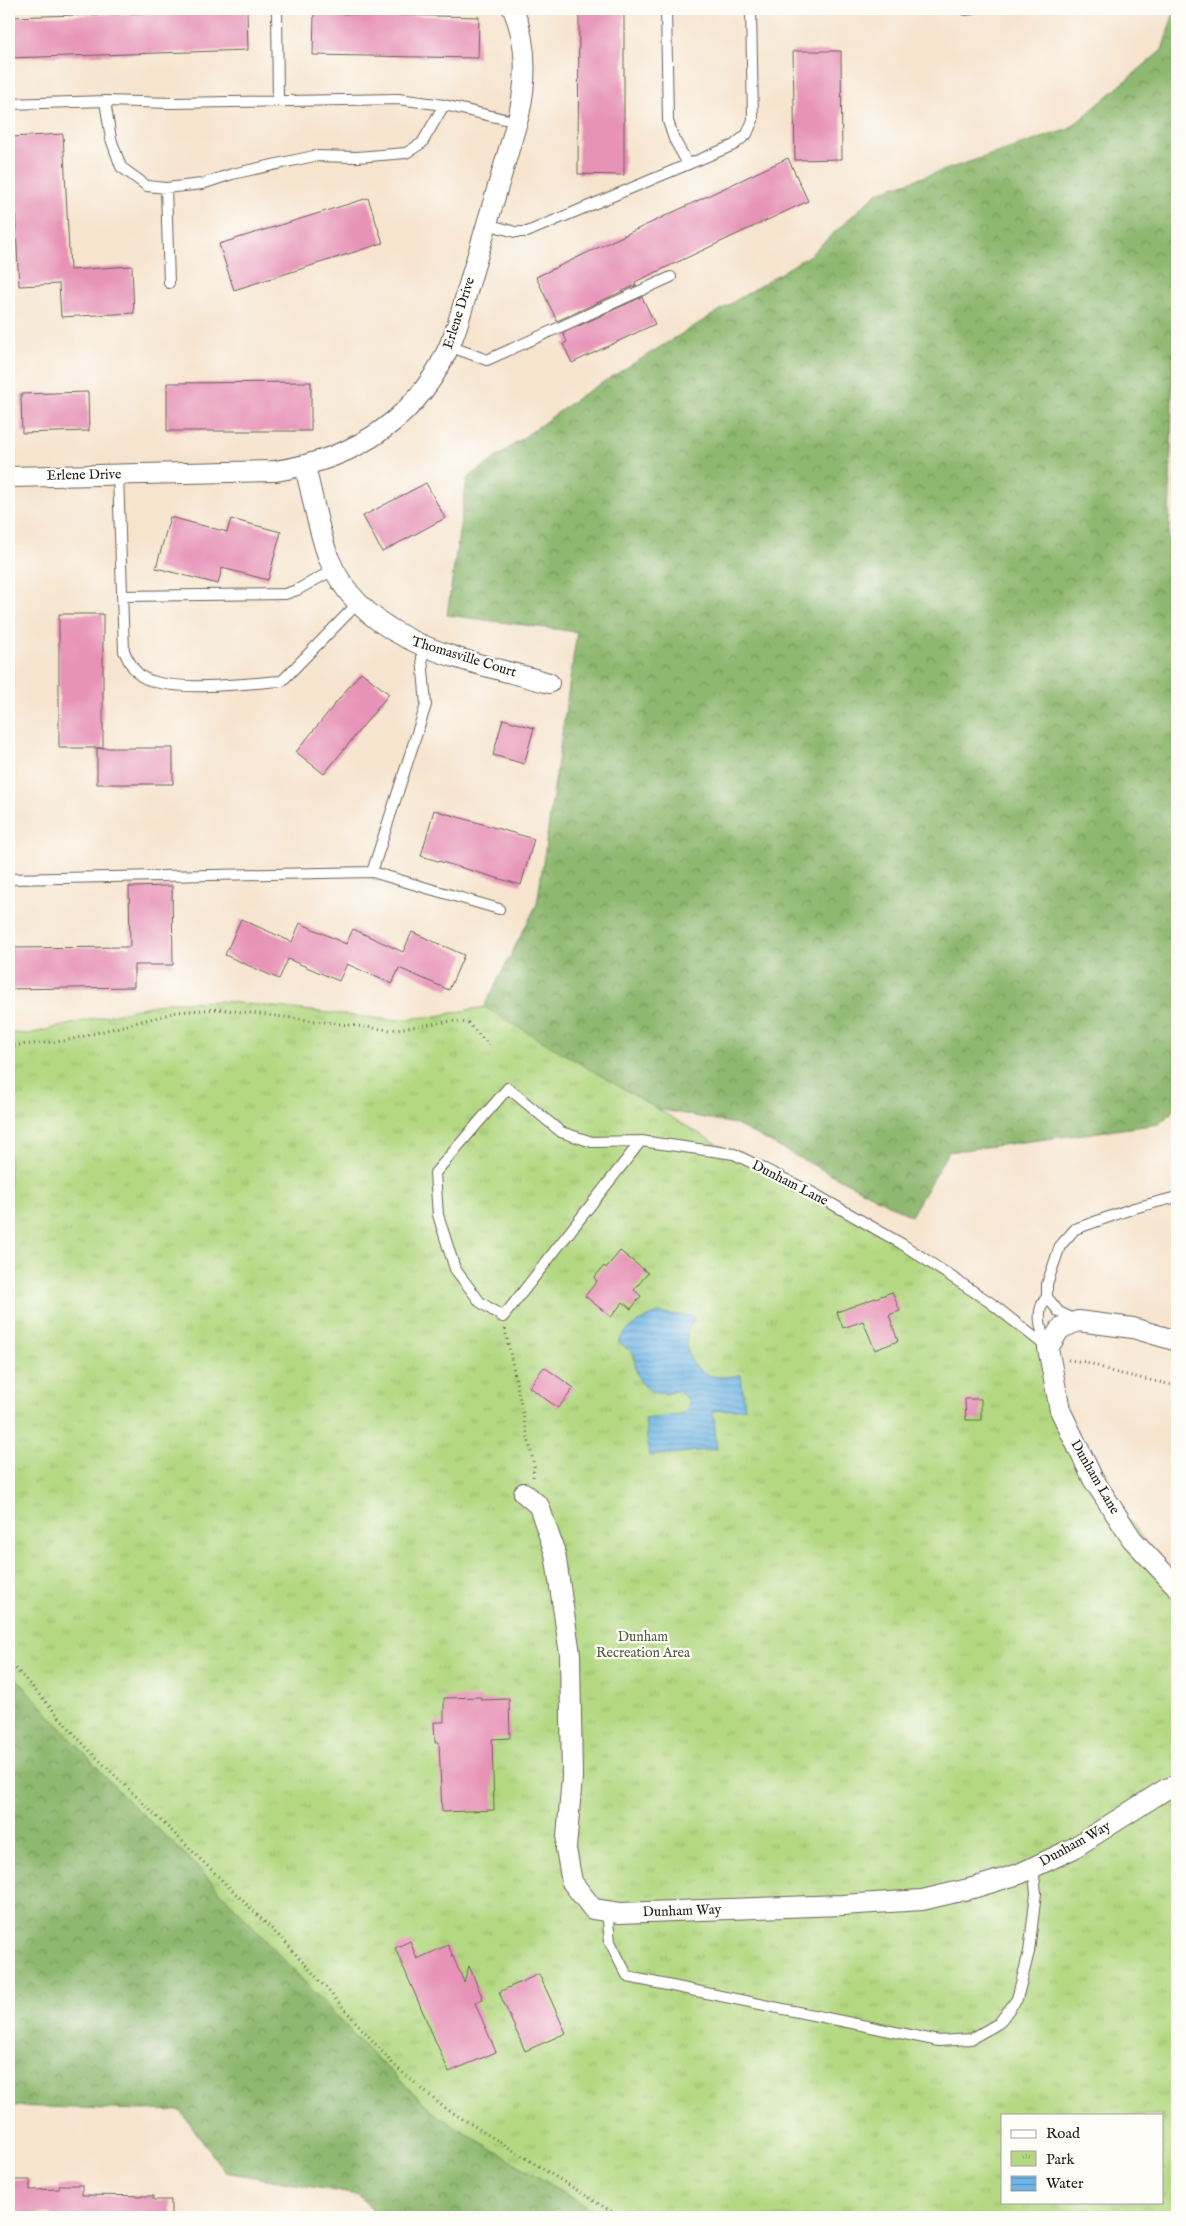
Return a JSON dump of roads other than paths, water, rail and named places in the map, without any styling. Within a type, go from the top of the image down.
[{"type":"street","name":"Erlene Drive","points":[[9,477],[275,471],[305,466],[333,458],[364,443],[409,407],[430,381],[449,346],[517,122],[524,91],[526,67],[524,42],[513,9]]},
{"type":"street","name":"Thomasville Court","points":[[305,466],[324,545],[335,569],[358,603],[377,621],[398,635],[421,646],[549,683]]},
{"type":"street","points":[[1054,1354],[1060,1330],[1078,1320],[1133,1328],[1177,1341]]},
{"type":"street","name":"Dunham Lane","points":[[1054,1354],[1060,1410],[1093,1479],[1132,1539],[1177,1587]]},
{"type":"street","name":"Dunham Way","points":[[524,1494],[539,1506],[555,1553],[570,1654],[572,1777],[566,1848],[572,1882],[593,1909],[620,1913],[842,1905],[922,1900],[973,1888],[1033,1867],[1072,1849],[1177,1784]]},
{"type":"lane","points":[[277,9],[278,100]]},
{"type":"lane","points":[[666,9],[668,120],[674,140],[688,164]]},
{"type":"lane","points":[[487,224],[515,232],[527,232],[734,145],[746,134],[752,120],[751,9]]},
{"type":"lane","points":[[9,104],[105,101],[172,103],[398,99],[444,105],[517,122]]},
{"type":"lane","points":[[105,101],[111,138],[121,167],[147,186],[166,188],[202,184],[232,174],[314,156],[357,157],[406,153],[422,143],[444,105]]},
{"type":"lane","points":[[166,188],[169,283]]},
{"type":"lane","points":[[449,346],[487,360],[671,277]]},
{"type":"lane","points":[[118,475],[124,651],[140,675],[151,681],[181,686],[282,681],[358,603]]},
{"type":"lane","points":[[122,596],[284,594],[297,590],[335,569]]},
{"type":"lane","points":[[372,872],[426,705],[421,646]]},
{"type":"lane","points":[[9,879],[372,872],[499,909]]},
{"type":"lane","name":"Dunham Lane","points":[[641,1141],[503,1317],[480,1302],[455,1270],[438,1215],[435,1173],[508,1088],[561,1132],[592,1142],[641,1141],[734,1154],[813,1193],[902,1244],[990,1303],[1054,1354]]},
{"type":"lane","points":[[1078,1320],[1060,1312],[1047,1297],[1047,1284],[1060,1246],[1075,1229],[1134,1208],[1177,1197]]},
{"type":"lane","points":[[1047,1297],[1042,1302],[1040,1324],[1054,1354]]},
{"type":"lane","points":[[607,1911],[610,1942],[628,1977],[939,2040],[971,2039],[999,2023],[1017,1998],[1029,1952],[1036,1893],[1033,1867]]},
{"type":"water","points":[[659,1313],[691,1316],[694,1320],[689,1328],[686,1345],[688,1354],[697,1368],[713,1376],[741,1375],[745,1408],[713,1411],[717,1449],[649,1456],[645,1419],[681,1415],[688,1409],[689,1401],[678,1390],[659,1393],[645,1387],[637,1374],[635,1355],[618,1341],[636,1324]]},
{"type":"park label","name":"Dunham Recreation Area","points":[[643,1645]]}]
